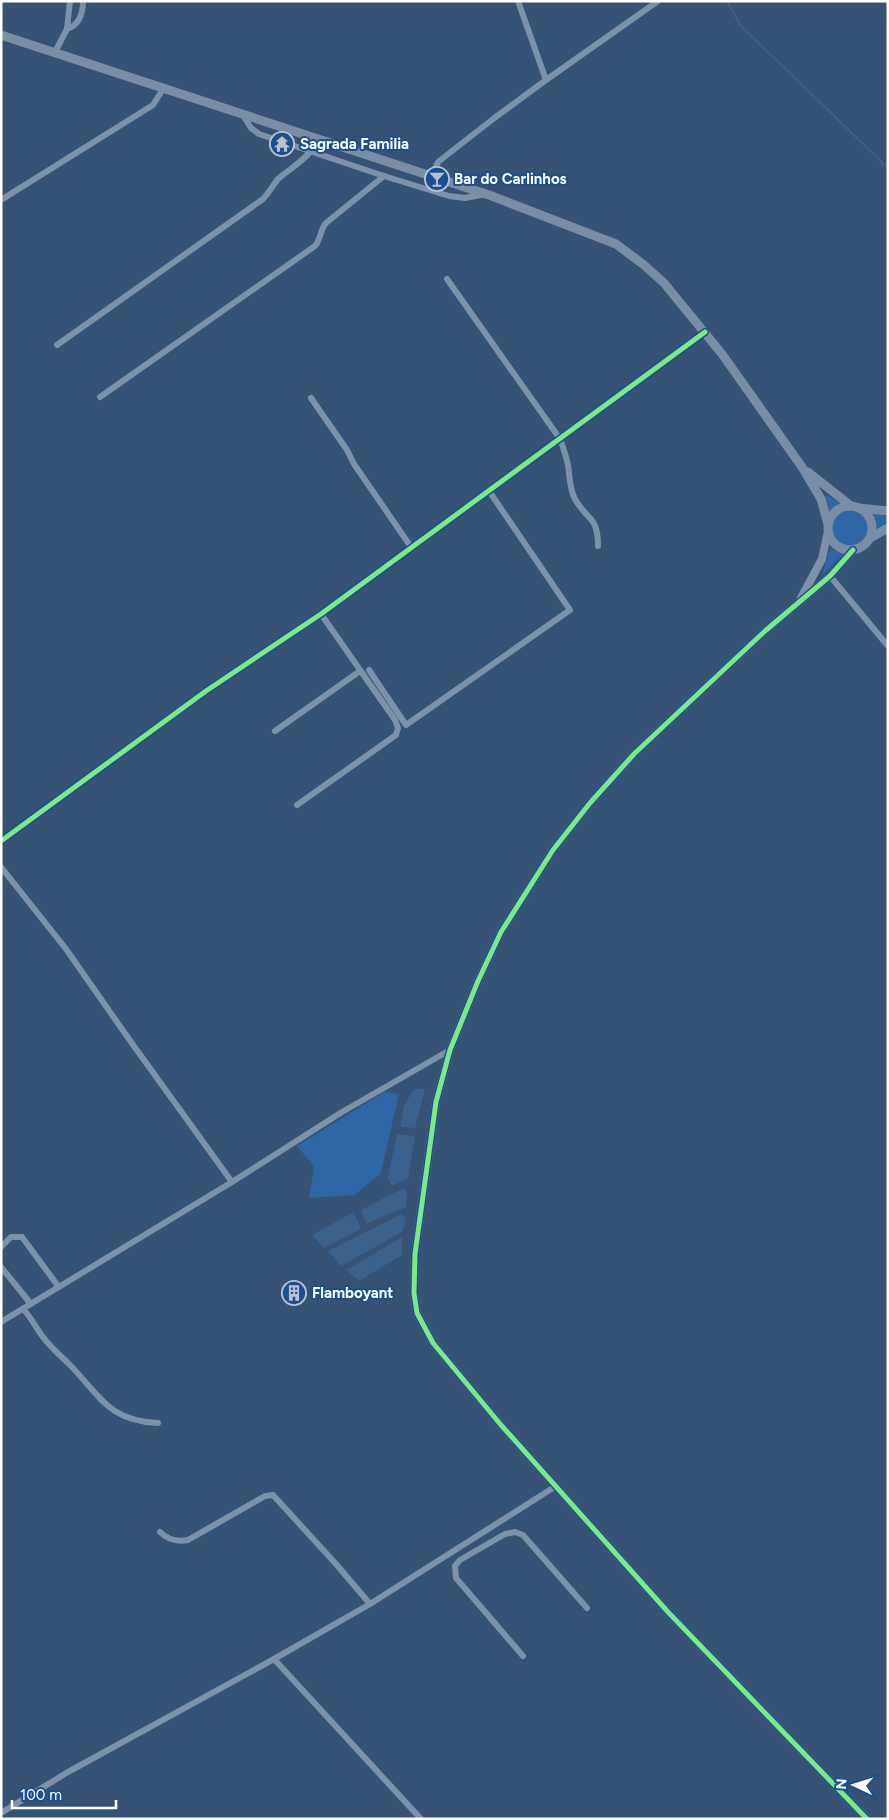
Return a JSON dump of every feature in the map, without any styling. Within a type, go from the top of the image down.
[{"type":"main road","points":[[1,35],[485,194],[616,244],[664,283],[705,332],[802,467],[821,499],[830,538],[840,548],[853,550],[860,548],[870,538],[888,528]]},
{"type":"main road","points":[[802,467],[869,517],[872,524],[870,538]]},
{"type":"main road","points":[[828,527],[831,516],[843,507],[888,511]]},
{"type":"street","points":[[54,52],[67,29],[70,1]]},
{"type":"street","points":[[67,29],[73,27],[80,20],[83,1]]},
{"type":"street","points":[[518,1],[546,80]]},
{"type":"street","points":[[430,177],[438,162],[546,80],[658,1]]},
{"type":"street","points":[[1,200],[153,105],[163,89]]},
{"type":"street","points":[[243,115],[251,128],[258,134],[310,152],[449,196],[465,198],[485,194]]},
{"type":"street","points":[[57,345],[263,199],[272,190],[276,181],[310,152]]},
{"type":"street","points":[[100,397],[315,246],[326,223],[384,176]]},
{"type":"street","points":[[447,279],[560,439],[568,463],[570,486],[579,506],[596,525],[598,546]]},
{"type":"street","points":[[1,842],[206,691],[320,614],[705,332]]},
{"type":"street","points":[[311,398],[411,547]]},
{"type":"street","points":[[369,670],[406,725],[570,610],[489,491]]},
{"type":"street","points":[[799,601],[822,559],[828,527]]},
{"type":"street","points":[[853,550],[830,576],[799,601],[634,754],[590,803],[553,850],[502,932],[478,981],[450,1050],[436,1102],[415,1254],[415,1305],[421,1323],[442,1354],[501,1425],[668,1612],[867,1819]]},
{"type":"street","points":[[818,569],[821,576],[830,576]]},
{"type":"street","points":[[830,576],[888,646]]},
{"type":"street","points":[[297,805],[398,732],[395,720],[320,614]]},
{"type":"street","points":[[275,731],[360,670]]},
{"type":"street","points":[[1,867],[66,949],[232,1182]]},
{"type":"street","points":[[1,1322],[232,1182],[342,1112],[450,1050]]},
{"type":"street","points":[[1,1247],[11,1237],[22,1237],[58,1286]]},
{"type":"street","points":[[1,1267],[31,1304]]},
{"type":"street","points":[[23,1308],[44,1339],[70,1365],[99,1399],[114,1411],[132,1419],[158,1422]]},
{"type":"street","points":[[1,1813],[68,1772],[370,1604],[556,1486]]},
{"type":"street","points":[[160,1532],[167,1538],[182,1541],[188,1540],[265,1496],[272,1495],[330,1557],[370,1604]]},
{"type":"street","points":[[523,1656],[456,1578],[456,1566],[460,1560],[505,1534],[515,1532],[523,1535],[587,1608]]},
{"type":"street","points":[[474,1538],[481,1548]]},
{"type":"street","points":[[274,1659],[421,1819]]},
{"type":"shaded area","points":[[827,495],[840,503],[829,512],[825,497]]},
{"type":"shaded area","points":[[850,510],[857,511],[863,515],[867,521],[867,535],[863,541],[857,545],[850,546],[843,545],[837,541],[833,535],[832,528],[833,521],[837,515],[843,511]]},
{"type":"shaded area","points":[[873,514],[888,516],[888,523],[877,529]]},
{"type":"shaded area","points":[[830,548],[844,555],[822,575]]},
{"type":"shaded area","points":[[414,1089],[425,1089],[415,1128],[400,1127],[404,1105]]},
{"type":"shaded area","points":[[384,1092],[399,1094],[381,1173],[355,1195],[309,1198],[314,1167],[297,1146]]},
{"type":"shaded area","points":[[397,1134],[415,1136],[408,1179],[391,1186],[388,1177]]},
{"type":"shaded area","points":[[403,1188],[407,1192],[406,1207],[366,1224],[361,1210]]},
{"type":"shaded area","points":[[354,1212],[361,1229],[324,1248],[312,1235]]},
{"type":"shaded area","points":[[402,1214],[406,1220],[402,1232],[341,1266],[328,1251]]},
{"type":"shaded area","points":[[402,1237],[402,1255],[359,1281],[346,1270]]},
{"type":"waterway","points":[[727,1],[741,26],[888,168]]},
{"type":"cycle path","points":[[1,841],[206,691],[321,614],[705,332]]},
{"type":"cycle path","points":[[853,550],[830,576],[765,631],[634,754],[590,803],[553,850],[501,932],[478,981],[450,1050],[436,1102],[415,1254],[414,1293],[417,1313],[433,1343],[501,1425],[668,1612],[867,1819]]},
{"type":"place","name":"Sagrada Familia","points":[[282,144]]},
{"type":"place","name":"Bar do Carlinhos","points":[[437,179]]},
{"type":"place","name":"Flamboyant","points":[[294,1293]]}]
